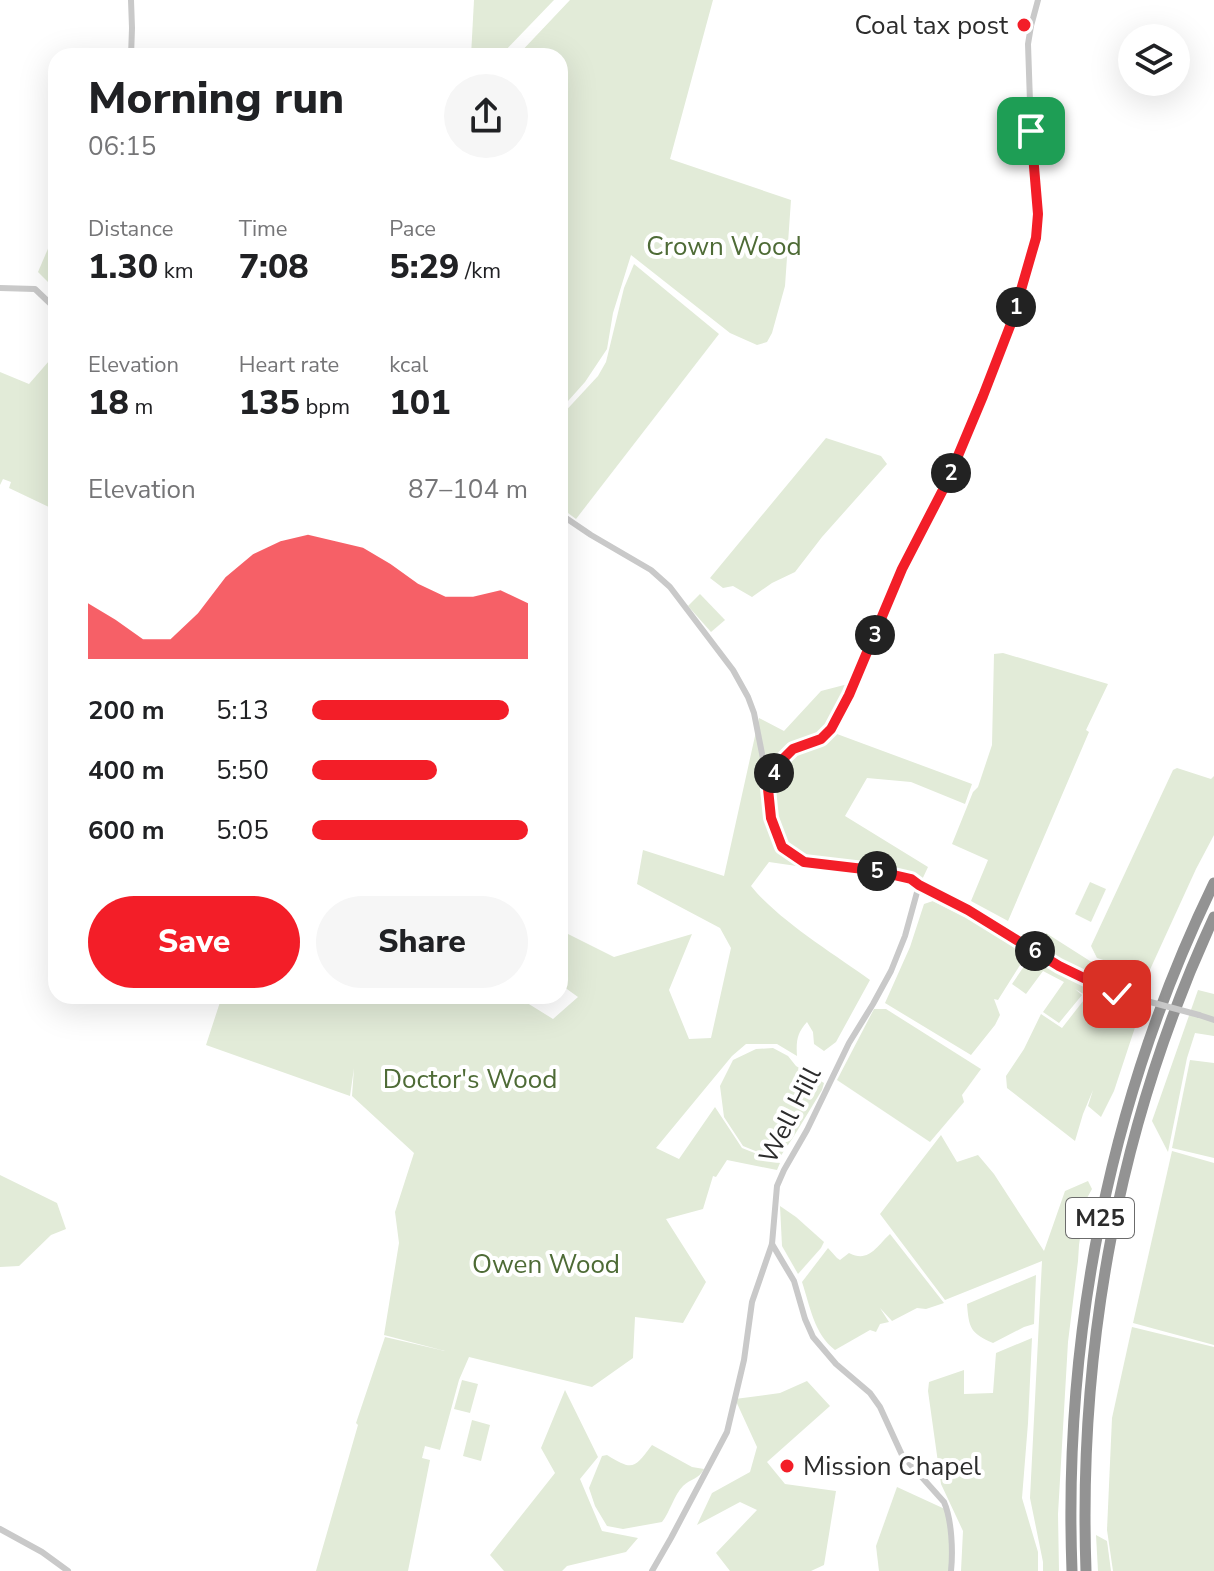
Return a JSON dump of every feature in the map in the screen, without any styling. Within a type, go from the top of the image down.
[{"type":"highway","name":"M25","points":[[1072,1571],[1071,1467],[1076,1387],[1084,1309],[1105,1193],[1148,1043],[1179,961],[1214,883]]},
{"type":"highway","name":"M25","points":[[1086,1571],[1086,1460],[1091,1380],[1100,1299],[1114,1220],[1155,1066],[1214,917]]},
{"type":"street","points":[[131,0],[131,48]]},
{"type":"street","points":[[767,779],[793,749],[821,739],[831,729],[843,707],[902,569],[947,482],[1012,321],[1029,268],[1038,214],[1028,44],[1038,0]]},
{"type":"street","points":[[0,288],[35,289],[48,301]]},
{"type":"street","points":[[568,519],[651,570],[670,587],[733,670],[754,713],[771,818],[782,847],[804,862],[872,870],[911,879],[1059,966],[1117,994],[1214,1020]]},
{"type":"street","name":"Well Hill","points":[[652,1571],[727,1432],[744,1360],[752,1302],[772,1244],[777,1186],[849,1043],[891,971],[905,936],[919,885]]},
{"type":"street","points":[[772,1244],[794,1281],[813,1337],[836,1364],[870,1393],[880,1407],[902,1455],[944,1502],[951,1541],[951,1571]]},
{"type":"street","points":[[0,1529],[42,1552],[68,1571]]},
{"type":"green space","points":[[474,0],[554,0],[508,48],[471,48]]},
{"type":"green space","name":"Crown Wood","points":[[570,0],[713,0],[670,159],[791,200],[785,286],[767,342],[757,345],[730,333],[631,255],[613,313],[607,349],[568,401],[568,48],[525,48]]},
{"type":"green space","points":[[48,249],[48,282],[38,272]]},
{"type":"green space","points":[[634,264],[719,334],[576,519],[568,513],[568,408],[598,376],[606,362],[624,288]]},
{"type":"green space","points":[[48,362],[48,507],[9,488],[11,482],[3,479],[0,485],[0,372],[29,384]]},
{"type":"green space","points":[[826,438],[881,456],[887,464],[795,572],[752,597],[733,586],[723,588],[710,578]]},
{"type":"green space","points":[[700,594],[725,620],[711,632],[688,606]]},
{"type":"green space","points":[[1003,653],[1108,684],[1008,921],[971,901],[988,860],[952,844],[973,792],[978,787],[992,745],[994,654]]},
{"type":"green space","points":[[848,684],[837,734],[972,784],[965,804],[911,782],[867,778],[845,816],[928,867],[920,884],[769,862],[751,886],[791,924],[870,980],[836,1042],[824,1051],[814,1044],[813,1032],[807,1022],[798,1038],[797,1056],[777,1044],[746,1044],[732,1056],[656,1148],[679,1159],[715,1107],[742,1148],[780,1163],[777,1170],[727,1160],[716,1177],[713,1176],[703,1209],[666,1219],[706,1282],[683,1323],[635,1317],[633,1358],[592,1387],[469,1357],[459,1380],[440,1450],[425,1446],[422,1458],[430,1460],[408,1571],[316,1571],[358,1425],[356,1423],[385,1337],[445,1351],[384,1335],[399,1243],[395,1212],[414,1153],[352,1096],[354,1068],[350,1096],[206,1045],[219,1004],[529,1004],[553,1019],[578,997],[568,990],[568,934],[614,957],[692,934],[669,990],[689,1039],[711,1038],[731,948],[720,928],[637,884],[643,850],[724,876],[759,718],[784,731],[821,691]]},
{"type":"green space","points":[[1177,768],[1211,779],[1214,776],[1214,835],[1148,974],[1097,958],[1091,946],[1173,770]]},
{"type":"green space","points":[[1090,882],[1106,889],[1091,922],[1075,914]]},
{"type":"green space","points":[[933,901],[1027,954],[998,1000],[994,999],[1000,1015],[971,1055],[885,1003],[910,947],[924,904]]},
{"type":"green space","points":[[1046,933],[1090,961],[1151,979],[1114,1091],[1101,1117],[1088,1106],[1093,1090],[1075,1141],[1007,1088],[1006,1076],[1024,1049],[1041,1014],[1062,1028],[1087,996],[1075,989],[1082,995],[1059,1023],[1043,1012],[1064,982],[1043,971],[1026,994],[1012,984],[1031,956],[1037,960]]},
{"type":"green space","points":[[1198,990],[1214,994],[1214,1036],[1195,1033],[1168,1152],[1152,1121]]},
{"type":"green space","points":[[874,1009],[886,1009],[981,1069],[962,1095],[964,1102],[930,1142],[837,1080]]},
{"type":"green space","points":[[773,1048],[824,1083],[778,1160],[743,1146],[724,1117],[720,1086],[733,1060],[756,1049]]},
{"type":"green space","points":[[1190,1060],[1214,1063],[1214,1158],[1172,1148]]},
{"type":"green space","points":[[941,1135],[957,1162],[978,1155],[994,1174],[1044,1251],[1065,1191],[1088,1181],[1092,1189],[1082,1207],[1068,1342],[1058,1514],[1059,1571],[1043,1571],[1030,1498],[1042,1261],[945,1300],[880,1214]]},
{"type":"green space","points":[[1172,1151],[1214,1163],[1214,1345],[1133,1323]]},
{"type":"green space","points":[[0,1175],[57,1203],[66,1229],[51,1235],[19,1266],[0,1267]]},
{"type":"green space","points":[[780,1206],[824,1242],[798,1274],[782,1246]]},
{"type":"green space","points":[[890,1234],[944,1303],[926,1309],[917,1308],[892,1321],[880,1308],[889,1322],[880,1324],[876,1332],[870,1330],[835,1350],[817,1328],[802,1282],[828,1248],[840,1260],[849,1253],[867,1255]]},
{"type":"green space","points":[[1036,1275],[1034,1324],[993,1343],[975,1333],[970,1324],[967,1304]]},
{"type":"green space","points":[[1132,1327],[1214,1347],[1214,1571],[1113,1571],[1107,1530],[1112,1418]]},
{"type":"green space","points":[[1032,1338],[1022,1498],[1038,1552],[1038,1571],[961,1571],[963,1531],[941,1484],[929,1382],[964,1370],[964,1394],[993,1393],[996,1353]]},
{"type":"green space","points":[[462,1380],[478,1384],[470,1413],[454,1409]]},
{"type":"green space","points":[[807,1381],[830,1406],[767,1462],[785,1484],[836,1491],[824,1565],[811,1571],[730,1571],[716,1553],[757,1510],[740,1502],[697,1525],[712,1493],[750,1472],[757,1447],[735,1399],[780,1393]]},
{"type":"green space","points":[[565,1390],[598,1457],[580,1479],[602,1531],[638,1538],[626,1552],[567,1566],[562,1571],[504,1571],[490,1555],[555,1473],[541,1448]]},
{"type":"green space","points":[[472,1420],[490,1425],[481,1461],[463,1456]]},
{"type":"green space","points":[[652,1445],[692,1467],[704,1469],[680,1490],[662,1522],[623,1529],[607,1526],[589,1488],[602,1456],[632,1465]]},
{"type":"green space","points":[[897,1487],[947,1510],[951,1566],[948,1571],[879,1571],[876,1546]]},
{"type":"green space","points":[[1096,1535],[1107,1541],[1111,1571],[1098,1571]]},
{"type":"place","name":"Coal tax post","points":[[1024,25]]},
{"type":"place","name":"Mission Chapel","points":[[787,1466]]},
{"type":"route","points":[[1031,131],[1038,214],[1036,238],[1012,321],[983,396],[947,482],[902,569],[849,695],[831,729],[821,739],[793,749],[767,779],[771,818],[782,847],[804,862],[872,870],[911,879],[1059,966],[1117,994]]},
{"type":"park label","name":"Doctor's Wood","points":[[470,1079]]},
{"type":"park label","name":"Owen Wood","points":[[546,1264]]}]
